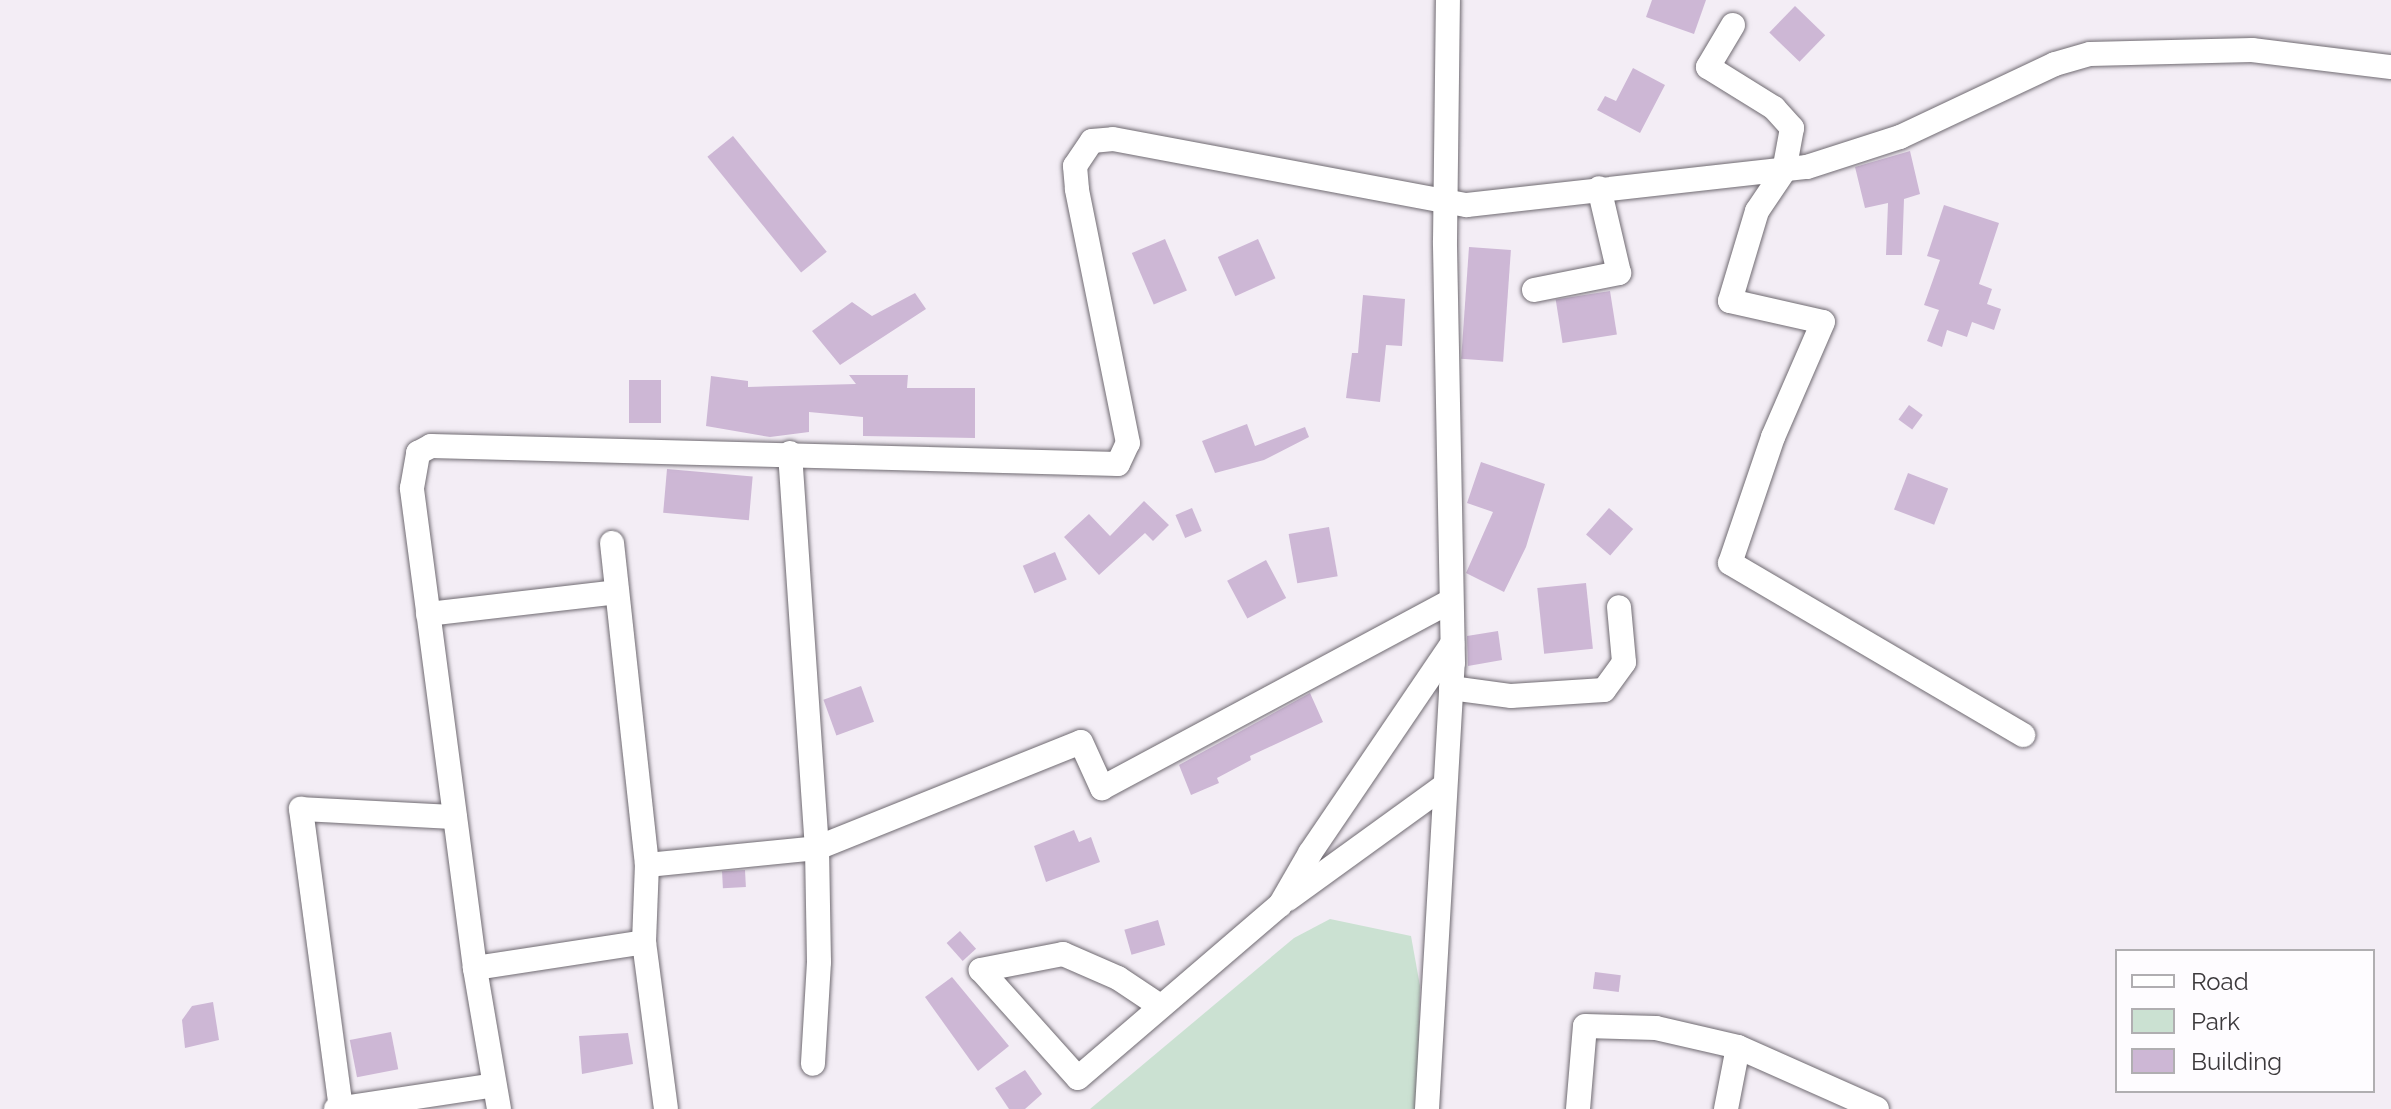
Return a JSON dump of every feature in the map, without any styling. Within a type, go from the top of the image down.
[{"type":"street","points":[[1427,1109],[1452,644],[1448,0]]},
{"type":"street","points":[[1733,25],[1708,67],[1774,108],[1792,128],[1784,171],[1757,211],[1730,301],[1823,322],[1773,437],[1730,563],[2023,735]]},
{"type":"street","points":[[455,817],[301,809],[339,1109],[497,1097],[475,968],[412,488],[418,453],[431,446],[790,453],[1118,464],[1128,443],[1075,166],[1092,141],[1113,139],[1447,205],[1784,171],[1900,137],[2055,64],[2090,54],[2252,50],[2391,67]]},
{"type":"street","points":[[1534,290],[1619,273],[1599,188]]},
{"type":"street","points":[[790,453],[817,848],[819,962],[813,1064]]},
{"type":"street","points":[[612,543],[647,865],[644,942],[666,1109]]},
{"type":"street","points":[[428,614],[617,592]]},
{"type":"street","points":[[647,865],[817,848],[1081,742],[1102,788],[1451,601]]},
{"type":"street","points":[[1451,688],[1539,696],[1604,690],[1624,662],[1619,607]]},
{"type":"street","points":[[1280,905],[1452,644]]},
{"type":"street","points":[[1160,1006],[1118,978],[1063,954],[981,970],[1078,1078],[1280,905],[1444,786]]},
{"type":"street","points":[[475,968],[644,942]]},
{"type":"street","points":[[1578,1109],[1585,1026],[1656,1028],[1738,1047],[1877,1109]]},
{"type":"street","points":[[1726,1109],[1738,1047]]},
{"type":"green space","points":[[1330,919],[1411,936],[1420,986],[1417,1109],[1090,1109],[1294,938]]},
{"type":"building","points":[[1652,0],[1706,0],[1694,34],[1646,17]]},
{"type":"building","points":[[1795,6],[1825,35],[1800,62],[1769,33]]},
{"type":"building","points":[[1633,68],[1665,85],[1640,133],[1597,110],[1605,96],[1616,101]]},
{"type":"building","points":[[733,136],[827,252],[801,273],[707,157]]},
{"type":"building","points":[[1910,151],[1920,194],[1904,199],[1902,255],[1886,255],[1888,203],[1865,208],[1855,167]]},
{"type":"building","points":[[1944,205],[1999,223],[1979,284],[1992,289],[1987,304],[2001,309],[1994,330],[1972,322],[1967,337],[1947,330],[1942,347],[1927,341],[1939,310],[1924,305],[1940,260],[1927,256]]},
{"type":"building","points":[[1165,239],[1187,291],[1154,305],[1132,253]]},
{"type":"building","points":[[1258,239],[1275,278],[1235,296],[1218,257]]},
{"type":"building","points":[[1469,247],[1511,250],[1503,362],[1461,359]]},
{"type":"building","points":[[1610,291],[1617,334],[1563,343],[1556,300]]},
{"type":"building","points":[[915,293],[926,309],[840,365],[812,331],[852,302],[872,316]]},
{"type":"building","points":[[1363,295],[1405,299],[1402,346],[1386,345],[1380,402],[1346,398],[1352,353],[1358,353]]},
{"type":"building","points":[[849,375],[908,375],[907,388],[975,388],[975,438],[863,436],[863,417],[809,412],[809,432],[770,437],[706,426],[711,376],[748,381],[748,387],[856,384]]},
{"type":"building","points":[[629,380],[661,380],[661,423],[629,423]]},
{"type":"building","points":[[1909,405],[1923,415],[1912,430],[1898,420]]},
{"type":"building","points":[[1247,424],[1255,446],[1305,427],[1309,437],[1264,460],[1215,473],[1202,441]]},
{"type":"building","points":[[1481,462],[1545,484],[1526,547],[1504,592],[1466,573],[1493,512],[1467,503]]},
{"type":"building","points":[[667,469],[753,476],[749,520],[663,513]]},
{"type":"building","points":[[1908,473],[1948,488],[1934,525],[1894,509]]},
{"type":"building","points":[[1144,501],[1169,525],[1153,541],[1145,533],[1099,575],[1064,537],[1089,514],[1110,536]]},
{"type":"building","points":[[1192,508],[1202,531],[1185,538],[1175,515]]},
{"type":"building","points":[[1609,508],[1633,529],[1610,555],[1586,534]]},
{"type":"building","points":[[1329,527],[1338,576],[1297,583],[1289,534]]},
{"type":"building","points":[[1055,552],[1067,580],[1035,593],[1023,566]]},
{"type":"building","points":[[1266,560],[1286,598],[1247,619],[1227,581]]},
{"type":"building","points":[[1586,583],[1593,649],[1544,654],[1537,588]]},
{"type":"building","points":[[1498,631],[1502,660],[1468,666],[1467,636]]},
{"type":"building","points":[[861,686],[874,722],[836,735],[823,700]]},
{"type":"building","points":[[1310,693],[1323,722],[1250,756],[1251,760],[1217,778],[1219,783],[1191,795],[1179,765]]},
{"type":"building","points":[[1074,830],[1079,842],[1091,837],[1100,862],[1046,882],[1034,846]]},
{"type":"building","points":[[745,870],[746,887],[723,888],[722,871]]},
{"type":"building","points":[[1158,920],[1165,945],[1132,955],[1124,930]]},
{"type":"building","points":[[960,931],[976,949],[963,961],[947,943]]},
{"type":"building","points":[[1595,972],[1621,975],[1619,992],[1593,989]]},
{"type":"building","points":[[952,977],[1009,1046],[978,1071],[925,997]]},
{"type":"building","points":[[213,1002],[219,1040],[185,1048],[182,1020],[192,1006]]},
{"type":"building","points":[[391,1032],[398,1069],[357,1077],[350,1040]]},
{"type":"building","points":[[628,1033],[633,1064],[582,1074],[579,1036]]},
{"type":"building","points":[[1025,1070],[1042,1094],[1025,1109],[1009,1109],[995,1088]]}]
